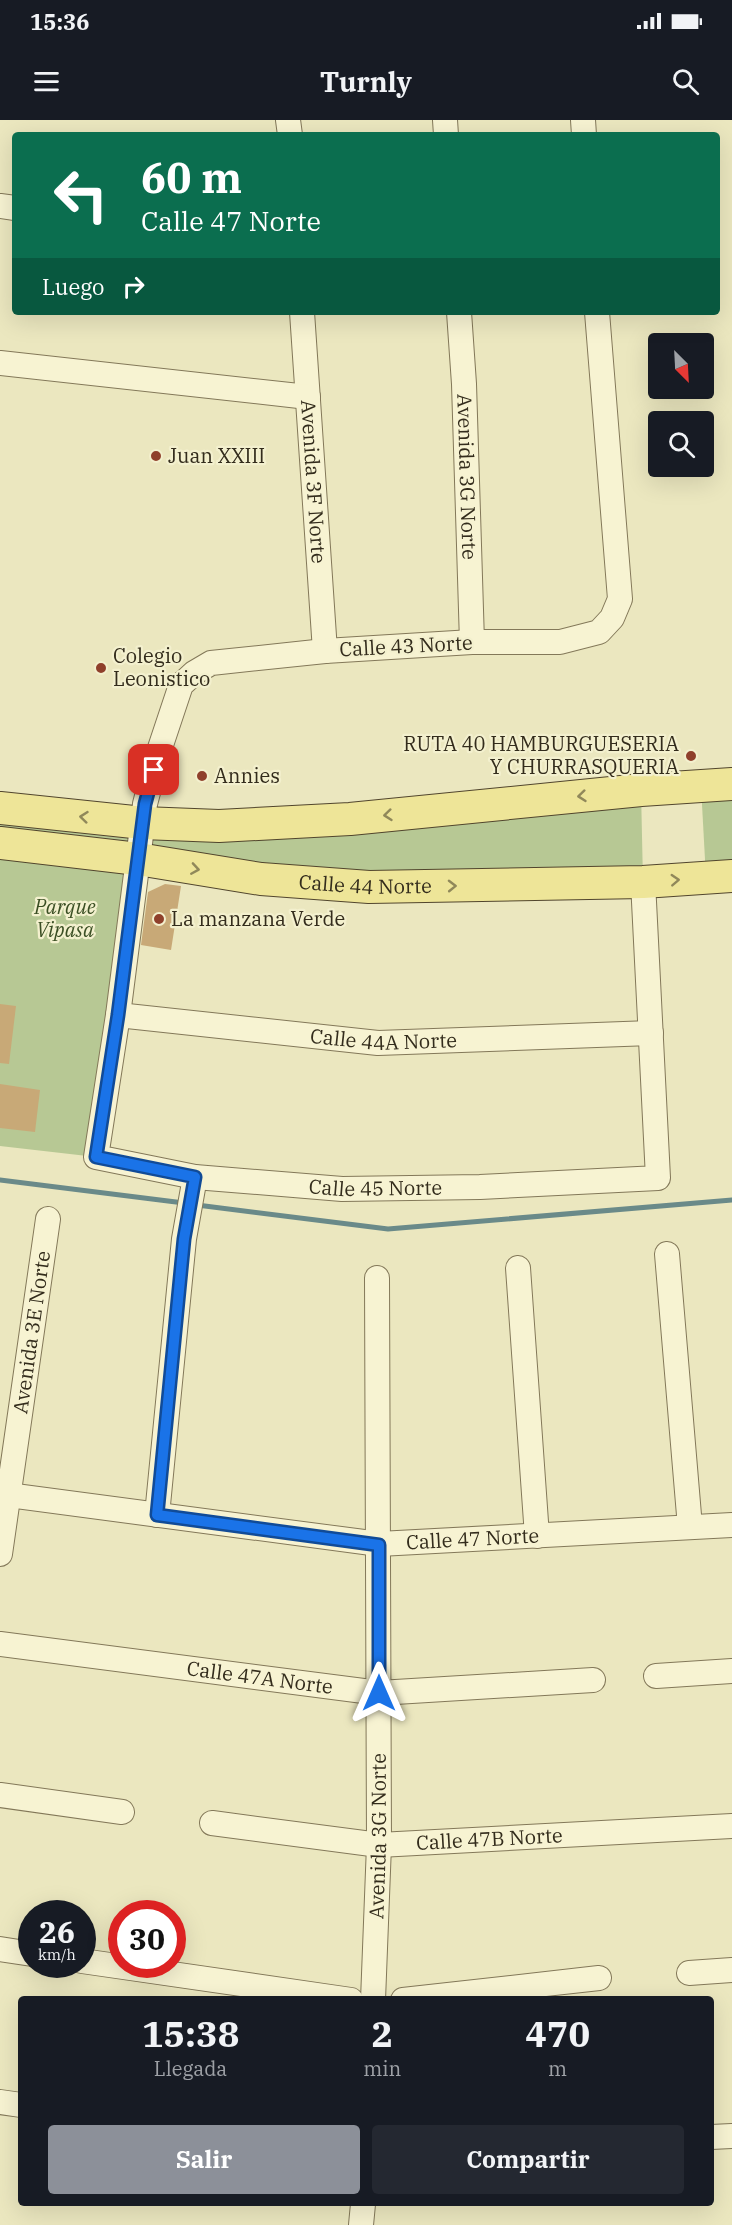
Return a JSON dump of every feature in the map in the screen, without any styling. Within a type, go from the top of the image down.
[{"type":"main road","points":[[0,808],[143,823],[219,826],[350,819],[629,791],[732,784]]},
{"type":"main road","name":"Calle 44 Norte","points":[[0,843],[138,859],[261,879],[369,887],[643,882],[732,876]]},
{"type":"street","name":"Avenida 3F Norte","points":[[303,315],[325,651]]},
{"type":"street","name":"Avenida 3G Norte","points":[[459,315],[464,384],[472,642]]},
{"type":"street","name":"Calle 43 Norte","points":[[143,823],[145,804],[158,753],[181,685],[194,673],[211,663],[325,651],[472,642],[560,642],[599,632],[612,618],[620,599],[597,315]]},
{"type":"street","points":[[0,363],[308,397]]},
{"type":"street","points":[[118,1015],[143,823]]},
{"type":"street","points":[[643,882],[651,1033]]},
{"type":"street","name":"Calle 44A Norte","points":[[118,1015],[378,1043],[651,1033]]},
{"type":"street","name":"Calle 45 Norte","points":[[118,1015],[96,1157],[193,1188],[392,1190],[658,1178],[651,1033]]},
{"type":"street","points":[[157,1515],[185,1233],[193,1188]]},
{"type":"street","name":"Avenida 3E Norte","points":[[0,1554],[4,1494],[48,1218]]},
{"type":"street","points":[[667,1254],[690,1527]]},
{"type":"street","points":[[518,1268],[537,1536]]},
{"type":"street","name":"Avenida 3G Norte","points":[[373,1996],[379,1845],[377,1278]]},
{"type":"street","name":"Calle 47 Norte","points":[[4,1494],[379,1545],[732,1525]]},
{"type":"street","name":"Calle 47A Norte","points":[[0,1644],[379,1693],[593,1680]]},
{"type":"street","points":[[656,1676],[732,1671]]},
{"type":"street","points":[[0,1795],[122,1812]]},
{"type":"street","name":"Calle 47B Norte","points":[[212,1823],[379,1845],[732,1826]]},
{"type":"street","points":[[0,1949],[18,1952]]},
{"type":"street","points":[[96,1963],[323,1996]]},
{"type":"street","points":[[689,1972],[732,1970]]},
{"type":"street","points":[[439,1996],[599,1978]]},
{"type":"street","points":[[0,2102],[18,2105]]},
{"type":"street","points":[[714,2137],[732,2136]]},
{"type":"street","points":[[362,2225],[363,2206]]},
{"type":"green space","points":[[732,784],[732,876],[706,878],[701,786]]},
{"type":"green space","name":"Parque Vipasa","points":[[641,790],[643,882],[369,887],[138,859],[96,1157],[0,1146],[0,808],[123,821]]},
{"type":"building","name":"La manzana Verde","points":[[165,884],[181,886],[171,950],[141,945],[148,892]]},
{"type":"building","points":[[0,1004],[16,1006],[9,1064],[0,1063]]},
{"type":"building","points":[[0,1084],[40,1090],[35,1132],[0,1128]]},
{"type":"waterway","points":[[0,1180],[184,1203]]},
{"type":"waterway","points":[[197,1205],[388,1229],[732,1200]]},
{"type":"place","name":"Juan XXIII","points":[[156,456]]},
{"type":"place","name":"Colegio Leonistico","points":[[101,668]]},
{"type":"place","name":"RUTA 40 HAMBURGUESERIA Y CHURRASQUERIA","points":[[691,756]]},
{"type":"place","name":"Annies","points":[[202,776]]},
{"type":"place","name":"La manzana Verde","points":[[159,919]]},
{"type":"route","points":[[154,770],[145,804],[118,1015],[96,1157],[195,1177],[184,1239],[157,1515],[379,1545],[379,1693]]}]
